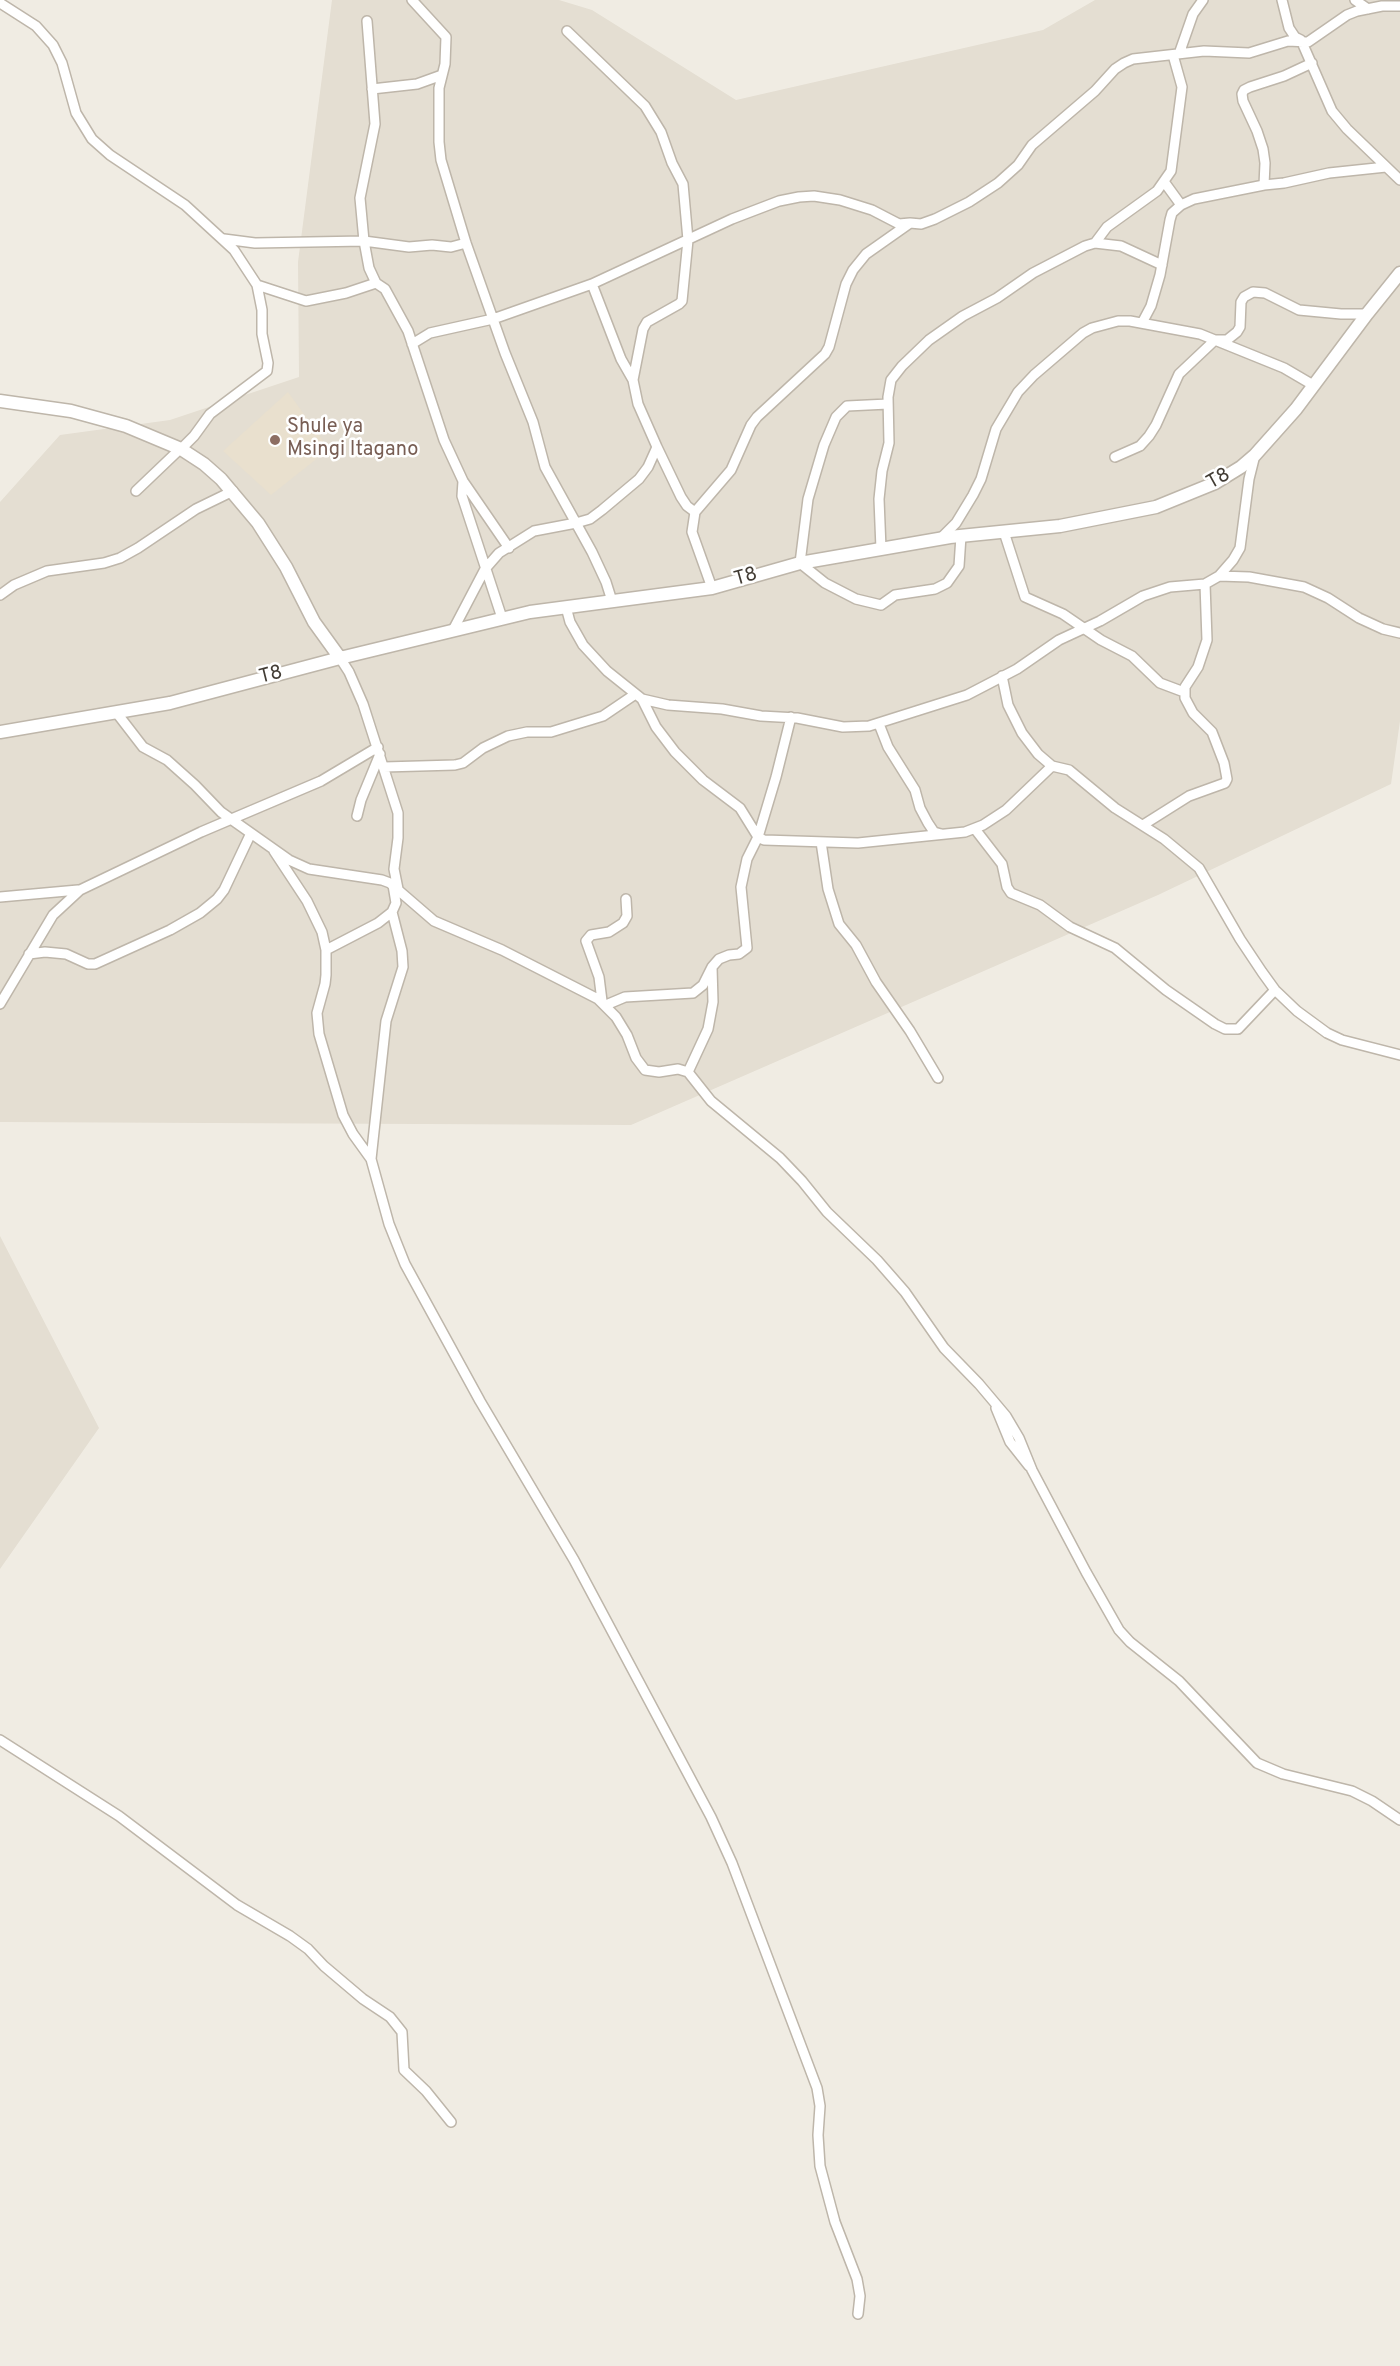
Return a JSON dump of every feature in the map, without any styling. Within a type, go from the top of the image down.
[{"type":"street","points":[[412,0],[446,37],[446,53],[438,104],[441,160],[466,243],[533,422],[545,467],[599,567],[612,601]]},
{"type":"street","points":[[1095,243],[1107,227],[1165,183],[1171,171],[1182,101],[1176,54],[1193,14],[1203,0]]},
{"type":"street","points":[[1282,0],[1289,28],[1295,37],[1308,42],[1347,15],[1368,9],[1400,6]]},
{"type":"street","points":[[1355,0],[1368,9]]},
{"type":"street","points":[[0,3],[36,26],[53,45],[62,63],[76,113],[92,139],[110,155],[185,205],[234,250],[257,285],[262,310],[262,334],[268,363],[267,371],[210,414],[194,436],[136,491]]},
{"type":"street","points":[[367,21],[375,124],[360,198],[369,268],[376,283],[387,292],[408,331],[444,440],[463,481],[509,548]]},
{"type":"street","points":[[567,31],[636,96],[653,117],[683,184],[688,240],[681,301],[680,304],[647,322],[643,329],[633,380]]},
{"type":"street","points":[[412,344],[430,333],[493,319],[592,284],[758,208],[799,197],[840,200],[872,210],[899,224],[921,224],[969,202],[998,183],[1018,165],[1032,145],[1095,91],[1115,69],[1133,59],[1204,51],[1249,53],[1276,44],[1301,40]]},
{"type":"street","points":[[1301,40],[1339,121],[1400,180]]},
{"type":"street","points":[[1264,185],[1263,149],[1242,94],[1250,87],[1284,76],[1312,63]]},
{"type":"street","points":[[372,89],[417,84],[442,75]]},
{"type":"street","points":[[1142,323],[1151,306],[1162,265],[1170,220],[1181,205],[1194,199],[1264,185],[1329,173],[1386,167]]},
{"type":"street","points":[[1165,183],[1181,205]]},
{"type":"street","points":[[711,588],[692,532],[695,512],[731,470],[751,425],[757,417],[825,354],[831,341],[846,284],[854,270],[866,254],[909,224]]},
{"type":"street","points":[[218,237],[237,242],[255,243],[364,241],[409,247],[432,245],[451,247],[466,243]]},
{"type":"street","points":[[881,549],[879,499],[882,471],[889,443],[889,389],[894,374],[934,337],[963,316],[1010,290],[1033,273],[1085,246],[1095,243],[1121,246],[1162,265]]},
{"type":"street","name":"T8","points":[[0,732],[170,703],[502,618],[711,588],[800,562],[961,536],[1070,525],[1156,507],[1215,483],[1241,467],[1255,455],[1296,409],[1400,273]]},
{"type":"street","points":[[257,285],[306,301],[346,293],[376,283]]},
{"type":"street","points":[[592,284],[621,359],[633,380],[638,404],[657,447],[681,497],[695,512]]},
{"type":"street","points":[[1115,457],[1140,446],[1149,436],[1162,413],[1175,379],[1215,340],[1227,339],[1237,332],[1240,327],[1241,302],[1252,292],[1265,293],[1299,310],[1367,314]]},
{"type":"street","points":[[940,539],[956,523],[973,495],[981,479],[996,429],[1025,382],[1092,328],[1118,321],[1200,334],[1300,375],[1313,385]]},
{"type":"street","points":[[0,401],[71,411],[152,435],[181,449],[221,478],[273,544],[314,622],[340,658],[356,686],[398,813],[394,908],[403,967],[386,1021],[371,1159]]},
{"type":"street","points":[[888,404],[864,403],[847,406],[836,417],[824,445],[808,499],[800,562],[825,583],[864,603],[881,605],[900,593],[935,589],[947,583],[958,566],[961,536]]},
{"type":"street","points":[[453,630],[485,569],[499,553],[534,531],[590,519],[627,490],[648,467],[657,447]]},
{"type":"street","points":[[384,767],[463,763],[483,748],[508,736],[527,732],[550,732],[603,716],[638,697],[668,705],[722,709],[761,716],[791,717],[843,727],[879,724],[952,701],[1002,676],[1084,626],[1100,621],[1155,591],[1205,584],[1219,576],[1233,560],[1239,548],[1255,455]]},
{"type":"street","points":[[463,481],[462,496],[502,618]]},
{"type":"street","points":[[0,595],[14,585],[47,571],[104,563],[120,558],[196,509],[233,491]]},
{"type":"street","points":[[1004,532],[1025,597],[1064,614],[1101,640],[1132,656],[1161,683],[1184,692]]},
{"type":"street","points":[[1219,576],[1249,577],[1304,587],[1328,598],[1359,618],[1383,629],[1400,633]]},
{"type":"street","points":[[1143,825],[1189,796],[1217,786],[1227,779],[1224,763],[1212,732],[1190,708],[1184,692],[1198,667],[1207,640],[1205,584]]},
{"type":"street","points":[[566,607],[570,622],[583,645],[601,665],[638,697],[656,727],[675,752],[703,780],[741,808],[758,837],[779,841],[868,843],[975,829],[1006,810],[1052,766]]},
{"type":"street","points":[[1002,676],[1013,717],[1038,754],[1052,766],[1078,775],[1114,808],[1143,825],[1199,868],[1240,939],[1275,990],[1308,1020],[1327,1032],[1358,1046],[1400,1055]]},
{"type":"street","points":[[116,712],[143,747],[172,764],[204,793],[209,801],[302,867],[343,875],[382,879],[396,887],[434,921],[502,950],[604,1003],[622,1026],[640,1066],[651,1071],[678,1069],[688,1072],[711,1101],[780,1158],[802,1180],[827,1212],[877,1260],[905,1292],[944,1348],[1006,1416],[1086,1572],[1119,1629],[1130,1642],[1184,1685],[1257,1763],[1273,1771],[1352,1791],[1400,1820]]},
{"type":"street","points":[[604,1003],[625,997],[693,993],[703,985],[719,959],[739,954],[747,948],[740,893],[747,859],[758,837],[791,717]]},
{"type":"street","points":[[879,724],[888,747],[915,790],[920,808],[928,823],[934,832],[942,834]]},
{"type":"street","points":[[357,816],[379,751]]},
{"type":"street","points":[[0,1004],[53,915],[80,890],[143,858],[321,781],[379,751]]},
{"type":"street","points":[[975,829],[1002,864],[1007,887],[1011,893],[1040,905],[1070,927],[1115,948],[1166,990],[1215,1024],[1225,1029],[1238,1029],[1275,990]]},
{"type":"street","points":[[29,954],[45,952],[66,954],[88,964],[95,964],[178,926],[218,899],[251,832]]},
{"type":"street","points":[[821,842],[828,889],[839,924],[856,945],[876,982],[910,1031],[938,1078]]},
{"type":"street","points":[[271,847],[315,916],[322,932],[326,950],[325,984],[316,1013],[318,1028],[343,1115],[371,1159],[389,1224],[412,1277],[526,1481],[574,1560],[711,1817],[732,1863],[817,2088],[820,2106],[818,2135],[820,2166],[835,2222],[857,2279],[860,2296],[858,2314]]},
{"type":"street","points":[[0,897],[80,890]]},
{"type":"street","points":[[604,1003],[599,977],[585,941],[591,936],[609,932],[623,922],[627,916],[626,899]]},
{"type":"street","points":[[326,950],[378,923],[394,908],[416,905]]},
{"type":"street","points":[[688,1072],[708,1029],[714,989],[712,967]]},
{"type":"street","points":[[0,1740],[118,1816],[219,1893],[290,1936],[308,1949],[363,2000],[390,2017],[402,2032],[404,2070],[426,2091],[451,2122]]},
{"type":"shaded area","points":[[332,0],[559,0],[592,10],[736,100],[1043,30],[1095,0],[1400,0],[1400,721],[1391,784],[1158,895],[631,1125],[0,1122],[0,502],[60,435],[170,420],[299,377],[298,262]]},
{"type":"shaded area","points":[[288,392],[329,449],[271,495],[223,451]]},
{"type":"shaded area","points":[[0,1236],[99,1428],[0,1569]]},
{"type":"place","name":"Shule ya Msingi Itagano","points":[[275,440]]}]
